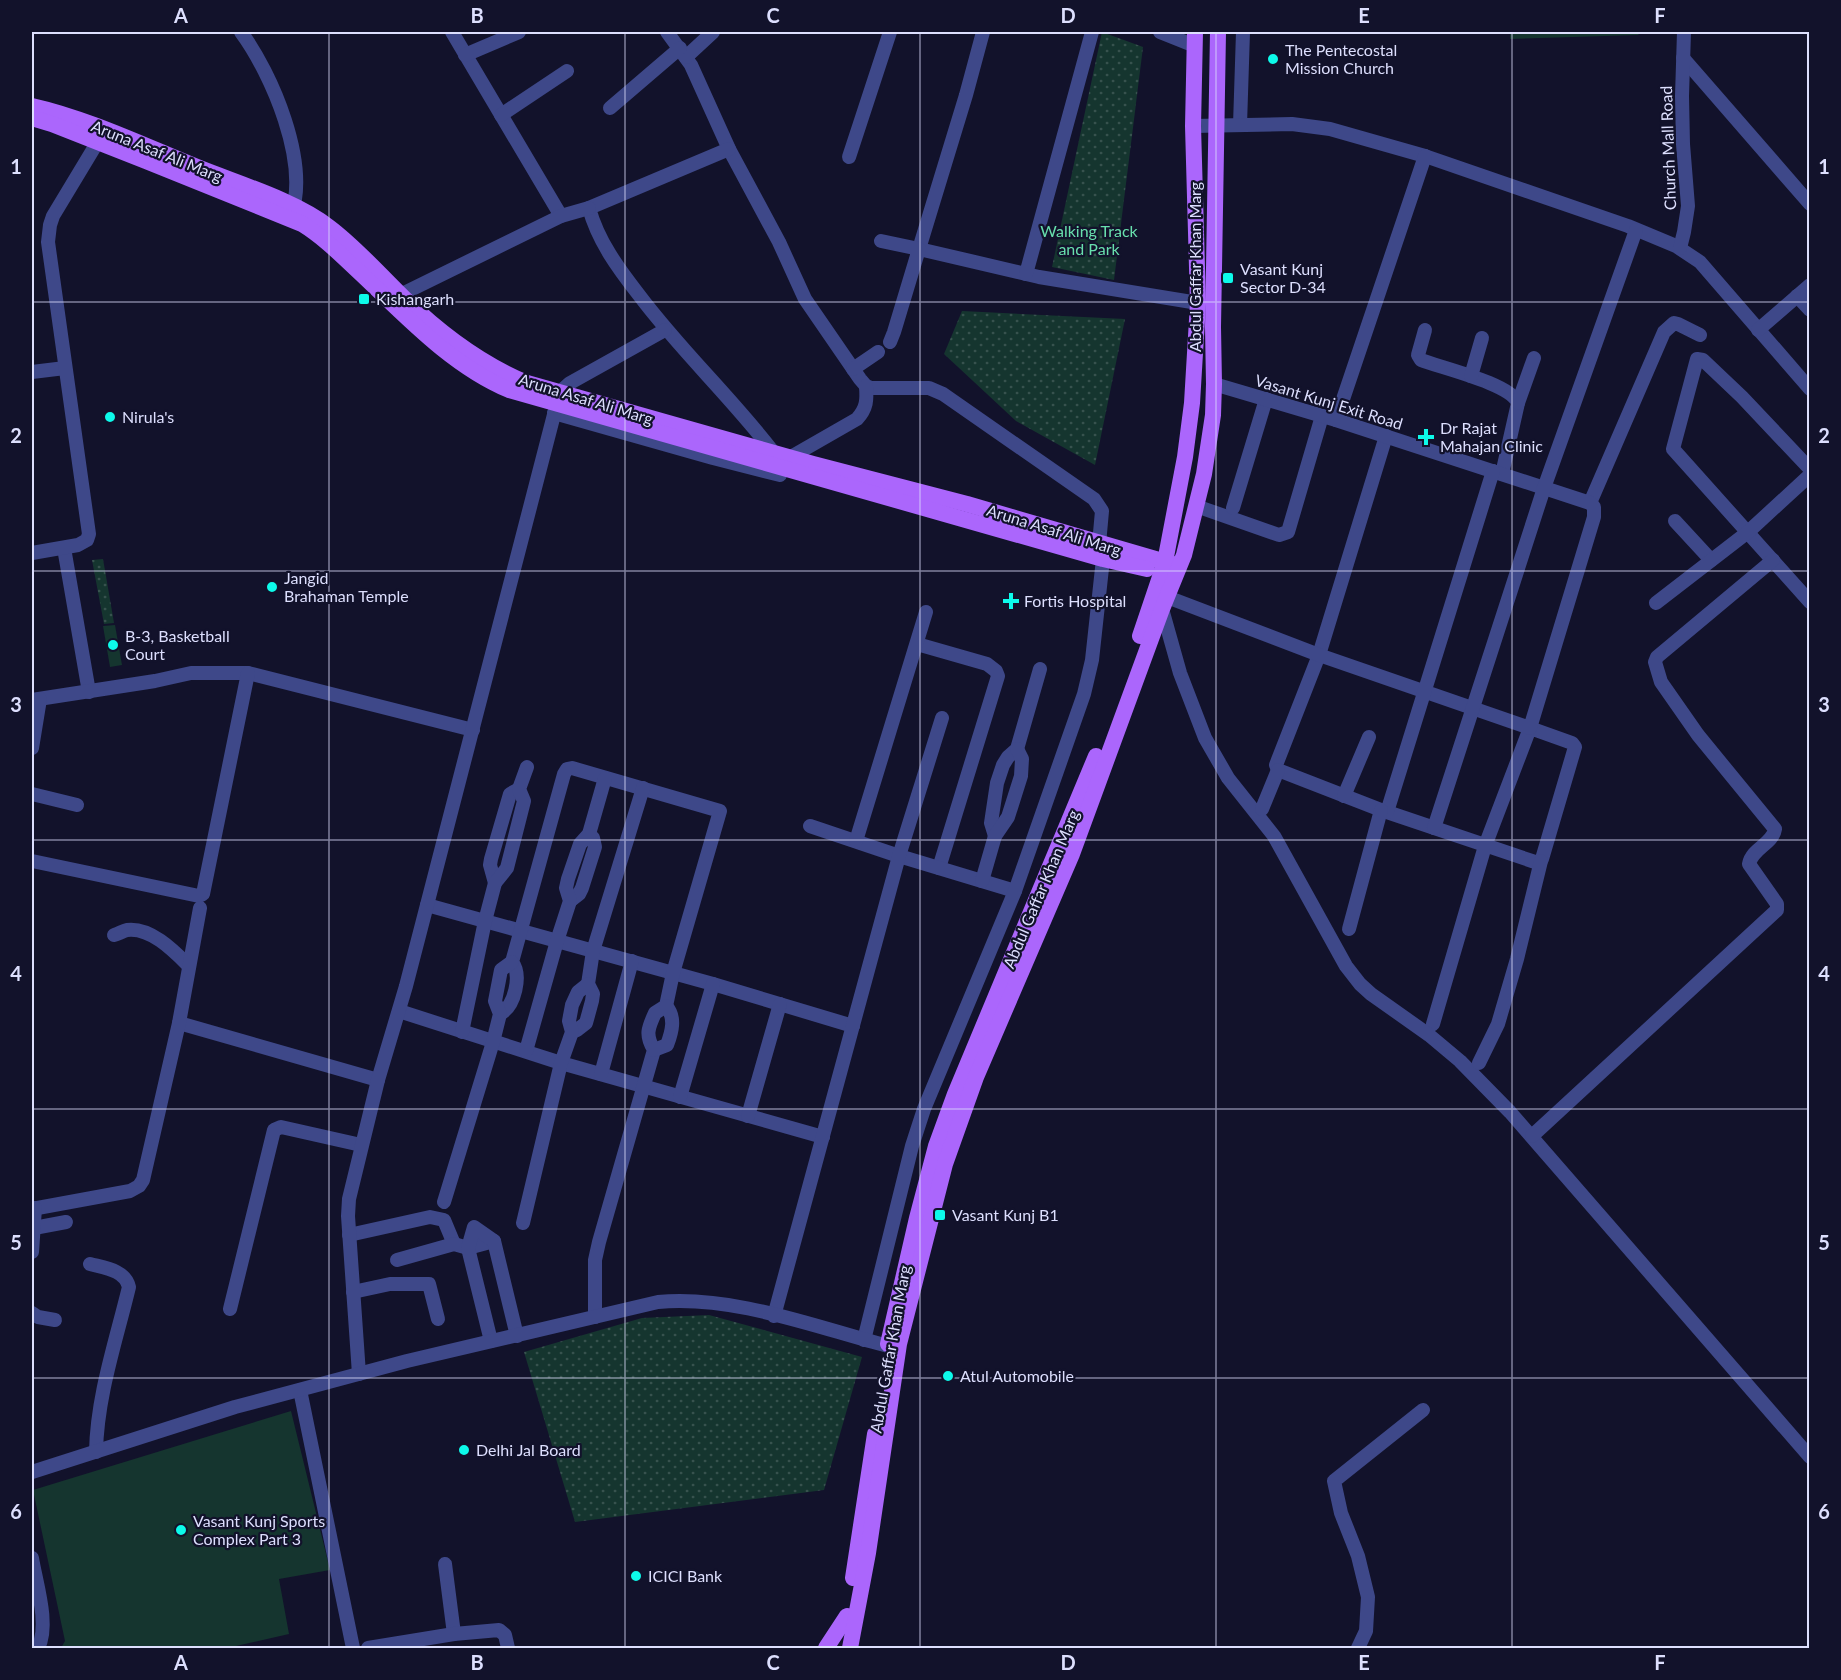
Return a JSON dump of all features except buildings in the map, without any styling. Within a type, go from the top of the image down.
[{"type":"main road","name":"Abdul Gaffar Khan Marg","points":[[850,1648],[870,1542],[899,1344],[945,1164],[976,1077],[1072,854],[1196,506],[1209,451],[1214,384],[1218,32]]},
{"type":"main road","name":"Abdul Gaffar Khan Marg","points":[[1173,567],[1172,530],[1192,403],[1198,303],[1193,126],[1195,39]]},
{"type":"main road","name":"Aruna Asaf Ali Marg","points":[[32,106],[69,117],[292,213],[335,249],[434,342],[470,370],[509,390],[1139,562],[1173,567]]},
{"type":"main road","name":"Aruna Asaf Ali Marg","points":[[32,118],[292,213],[313,216],[333,230],[400,295],[472,354],[557,403],[782,455],[967,504],[1101,551]]},
{"type":"main road","points":[[1160,603],[1146,583],[1139,562],[1160,551],[1167,543],[1172,530]]},
{"type":"main road","name":"Abdul Gaffar Khan Marg","points":[[841,1648],[888,1346],[936,1146],[979,1034],[1160,603]]},
{"type":"main road","points":[[826,1648],[847,1616]]},
{"type":"street","points":[[241,32],[268,76],[287,130],[296,182],[292,213]]},
{"type":"street","points":[[452,32],[561,216]]},
{"type":"street","points":[[465,55],[519,32]]},
{"type":"street","points":[[589,208],[597,234],[613,260],[665,330],[782,455],[857,419],[865,410],[866,386],[810,308],[779,242],[729,149],[709,101],[683,52],[667,32]]},
{"type":"street","points":[[610,108],[713,32]]},
{"type":"street","points":[[851,152],[890,32]]},
{"type":"street","points":[[890,342],[966,95],[983,32]]},
{"type":"street","points":[[1026,274],[1092,32]]},
{"type":"street","points":[[1162,32],[1195,39]]},
{"type":"street","points":[[1240,125],[1243,32]]},
{"type":"street","points":[[1683,57],[1684,32]]},
{"type":"street","name":"Church Mall Road","points":[[1683,57],[1809,204]]},
{"type":"street","name":"Church Mall Road","points":[[1680,248],[1688,206],[1683,144],[1683,57]]},
{"type":"street","points":[[501,115],[567,71]]},
{"type":"street","points":[[1193,126],[1292,124],[1330,129],[1425,156],[1636,230],[1680,248],[1700,262],[1809,389]]},
{"type":"street","points":[[32,553],[83,543],[89,534],[48,242],[50,225],[58,207],[97,143]]},
{"type":"street","points":[[400,295],[561,216],[589,208],[729,149]]},
{"type":"street","points":[[1336,420],[1425,156]]},
{"type":"street","points":[[1434,828],[1544,488],[1636,230]]},
{"type":"street","points":[[880,241],[1091,287],[1198,303]]},
{"type":"street","points":[[1758,330],[1809,285]]},
{"type":"street","points":[[1797,296],[1809,310]]},
{"type":"street","points":[[1433,1024],[1485,846],[1530,728],[1594,517],[1594,507],[1590,503],[1664,332],[1674,323],[1700,334]]},
{"type":"street","points":[[359,1374],[349,1235],[349,1198],[378,1080],[399,1011],[557,403],[570,383],[665,330]]},
{"type":"street","points":[[1425,330],[1419,351],[1421,360],[1506,390],[1516,398],[1518,403]]},
{"type":"street","points":[[1471,376],[1482,338]]},
{"type":"street","points":[[853,369],[878,352]]},
{"type":"street","points":[[1349,929],[1384,811],[1534,358]]},
{"type":"street","points":[[1809,469],[1742,397],[1703,360],[1698,359],[1673,449],[1809,602]]},
{"type":"street","points":[[32,372],[65,368]]},
{"type":"street","name":"Vasant Kunj Exit Road","points":[[1214,384],[1336,420],[1590,503]]},
{"type":"street","points":[[864,1340],[912,1146],[924,1109],[1015,891],[1084,694],[1092,660],[1102,510],[1094,499],[943,394],[929,388],[866,386]]},
{"type":"street","points":[[1233,508],[1266,399]]},
{"type":"street","points":[[557,403],[740,466],[866,495],[962,524]]},
{"type":"street","points":[[1196,506],[1284,535],[1288,532],[1322,416]]},
{"type":"street","points":[[1262,809],[1278,770],[1276,765],[1318,655],[1386,436]]},
{"type":"street","points":[[1656,603],[1748,532],[1809,475]]},
{"type":"street","points":[[1675,521],[1711,560]]},
{"type":"street","points":[[64,548],[89,692]]},
{"type":"street","points":[[1532,1136],[1777,910],[1777,904],[1749,864],[1752,855],[1775,834],[1773,824],[1698,735],[1661,682],[1655,662],[1657,657],[1773,560]]},
{"type":"street","points":[[1479,1064],[1498,1024],[1541,861],[1575,747],[1572,743],[1318,655],[1204,611],[1160,603],[1180,673],[1205,738],[1228,778],[1274,836],[1346,966],[1371,994],[1430,1035],[1460,1061],[1532,1136],[1809,1456]]},
{"type":"street","points":[[856,842],[926,612]]},
{"type":"street","points":[[917,644],[987,664],[996,671],[998,676],[939,868]]},
{"type":"street","points":[[995,836],[991,823],[997,783],[1003,765],[1017,749],[1040,669]]},
{"type":"street","points":[[32,748],[36,699],[155,681],[191,673],[248,673],[473,730]]},
{"type":"street","points":[[32,861],[199,896],[203,894],[248,673]]},
{"type":"street","points":[[774,1316],[899,856],[942,718]]},
{"type":"street","points":[[1344,796],[1369,737]]},
{"type":"street","points":[[982,881],[995,836],[1008,817],[1021,776],[1022,759],[1017,749]]},
{"type":"street","points":[[462,1032],[495,884],[507,868],[512,850],[524,801],[519,789],[527,767]]},
{"type":"street","points":[[444,1202],[500,1014],[495,1001],[499,979],[504,966],[512,962],[566,771],[569,768],[720,811],[673,973],[666,1006],[672,1017],[669,1038],[667,1045],[654,1050]]},
{"type":"street","points":[[1278,770],[1384,811],[1485,846],[1535,863],[1541,861]]},
{"type":"street","points":[[526,1052],[570,901],[566,888],[568,879],[580,844],[589,834],[605,778]]},
{"type":"street","points":[[523,1223],[561,1063],[572,1032],[569,1021],[572,1005],[578,992],[588,984],[593,951],[643,788]]},
{"type":"street","points":[[32,794],[77,805]]},
{"type":"street","points":[[810,826],[1015,891]]},
{"type":"street","points":[[427,905],[713,984],[853,1026]]},
{"type":"street","points":[[32,1252],[33,1209],[130,1191],[139,1186],[142,1180],[178,1023],[200,908]]},
{"type":"street","points":[[114,935],[128,930],[145,933],[165,943],[189,966]]},
{"type":"street","points":[[601,1074],[632,961]]},
{"type":"street","points":[[680,1097],[713,984]]},
{"type":"street","points":[[748,1116],[780,1004]]},
{"type":"street","points":[[654,1050],[648,1041],[648,1035],[655,1013],[666,1006]]},
{"type":"street","points":[[399,1011],[561,1063],[823,1137]]},
{"type":"street","points":[[178,1023],[378,1080]]},
{"type":"street","points":[[595,1317],[595,1260],[598,1242],[654,1050]]},
{"type":"street","points":[[230,1309],[274,1130],[281,1127],[361,1145]]},
{"type":"street","points":[[349,1235],[430,1217],[444,1220],[454,1244]]},
{"type":"street","points":[[34,1228],[66,1222]]},
{"type":"street","points":[[491,1341],[468,1248],[474,1227],[494,1241],[517,1335]]},
{"type":"street","points":[[397,1260],[454,1244],[468,1248]]},
{"type":"street","points":[[90,1264],[119,1273],[128,1282],[129,1287],[98,1422],[96,1452]]},
{"type":"street","points":[[353,1292],[390,1284],[429,1284],[438,1319]]},
{"type":"street","points":[[32,1472],[235,1407],[491,1341],[658,1302],[695,1301],[774,1316],[888,1346]]},
{"type":"street","points":[[32,1313],[38,1317],[55,1320]]},
{"type":"street","points":[[300,1390],[353,1648]]},
{"type":"street","points":[[1358,1648],[1366,1631],[1368,1597],[1358,1556],[1341,1513],[1334,1481],[1423,1410]]},
{"type":"street","points":[[32,1558],[43,1629],[38,1648]]},
{"type":"street","points":[[445,1564],[454,1634]]},
{"type":"street","points":[[368,1648],[427,1644],[454,1634],[500,1630],[505,1635],[508,1648]]},
{"type":"green space","name":"Walking Track and Park","points":[[1102,32],[1143,47],[1114,280],[1052,267]]},
{"type":"green space","points":[[1510,32],[1641,32],[1638,35],[1510,39]]},
{"type":"green space","points":[[962,311],[1125,319],[1095,465],[1016,421],[944,354]]},
{"type":"green space","points":[[103,559],[114,623],[104,624],[92,560]]},
{"type":"green space","name":"B-3, Basketball Court","points":[[115,625],[122,665],[110,667],[103,626]]},
{"type":"green space","points":[[709,1315],[862,1357],[824,1490],[575,1522],[524,1352],[642,1318]]},
{"type":"green space","name":"Vasant Kunj Sports Complex Part 3","points":[[291,1411],[330,1570],[279,1579],[289,1634],[227,1648],[146,1648],[145,1646],[61,1648],[65,1641],[33,1490]]},
{"type":"place","name":"The Pentecostal Mission Church","points":[[1273,59]]},
{"type":"place","name":"Vasant Kunj Sector D-34","points":[[1228,278]]},
{"type":"place","name":"Kishangarh","points":[[364,299]]},
{"type":"place","name":"Nirula's","points":[[110,417]]},
{"type":"place","name":"Dr Rajat Mahajan Clinic","points":[[1426,437]]},
{"type":"place","name":"Jangid Brahaman Temple","points":[[272,587]]},
{"type":"place","name":"Fortis Hospital","points":[[1011,601]]},
{"type":"place","name":"B-3, Basketball Court","points":[[113,645]]},
{"type":"place","name":"Vasant Kunj B1","points":[[940,1215]]},
{"type":"place","name":"Atul Automobile","points":[[948,1376]]},
{"type":"place","name":"Delhi Jal Board","points":[[464,1450]]},
{"type":"place","name":"Vasant Kunj Sports Complex Part 3","points":[[181,1530]]},
{"type":"place","name":"ICICI Bank","points":[[636,1576]]}]
